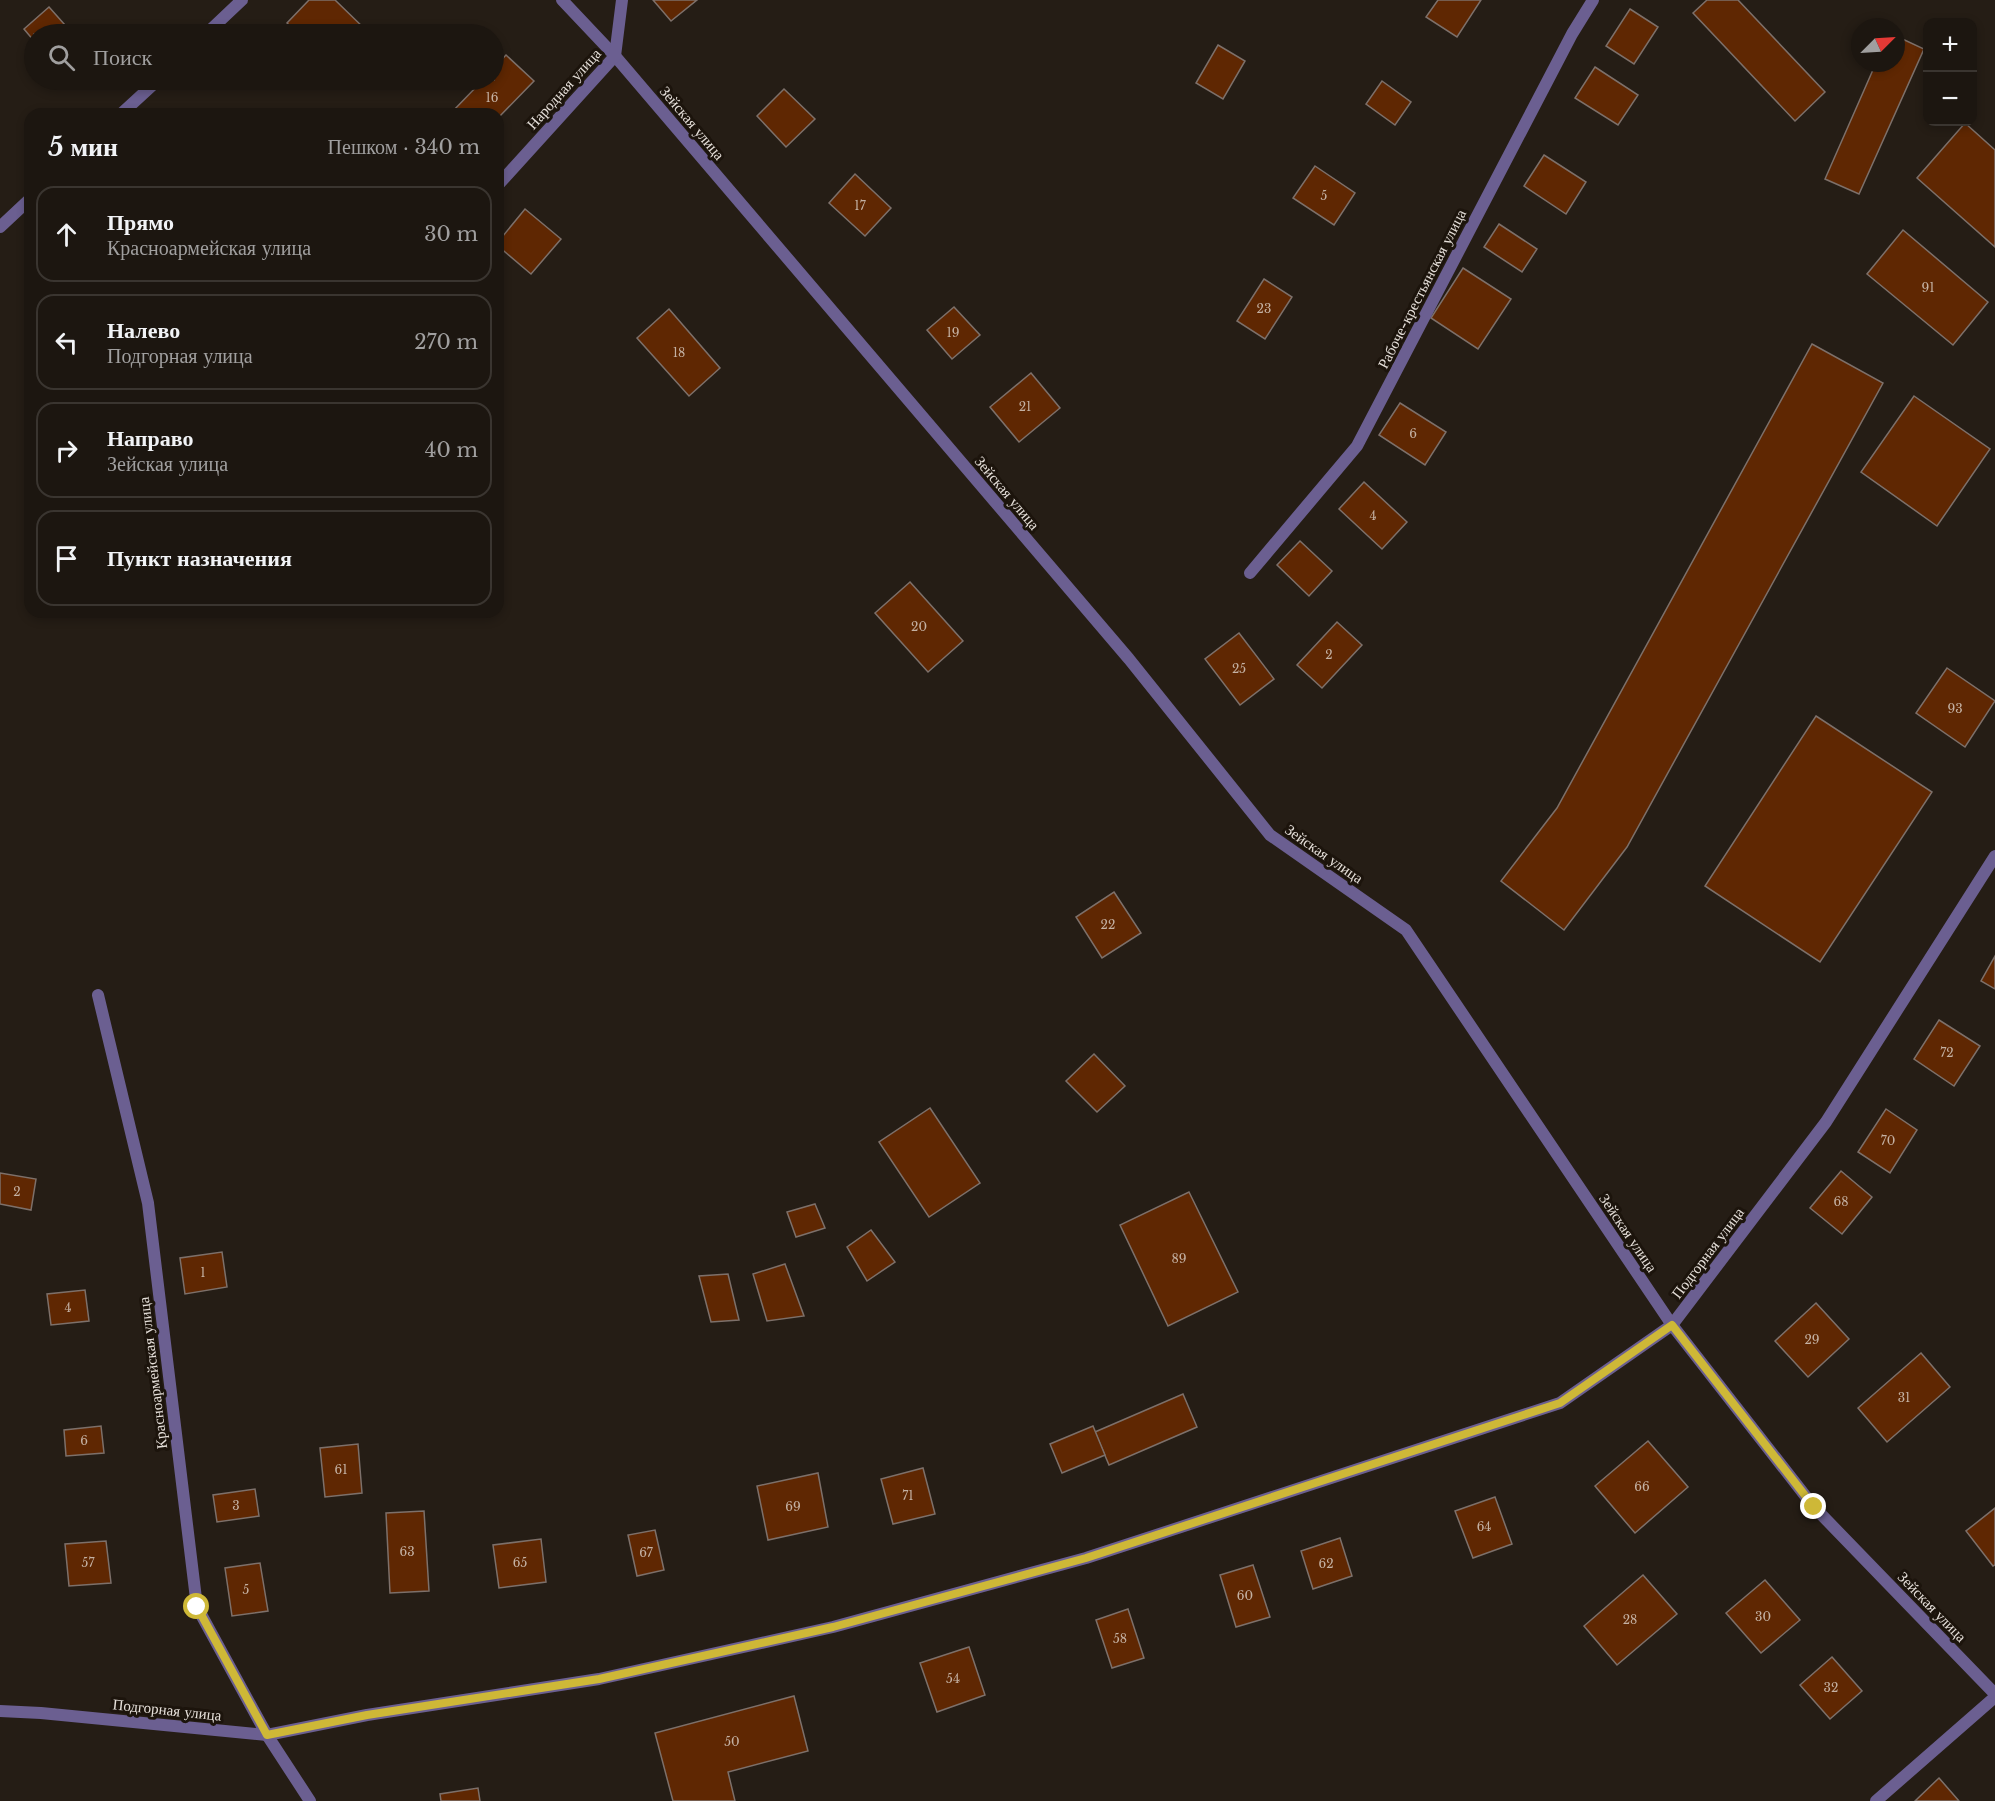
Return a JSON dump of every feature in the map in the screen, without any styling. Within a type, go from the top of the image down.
[{"type":"street","points":[[217,24],[242,0]]},
{"type":"street","name":"Зейская улица","points":[[562,0],[615,56],[1129,659],[1270,835],[1406,930],[1672,1325],[1814,1507],[1995,1695]]},
{"type":"street","name":"Народная улица","points":[[504,178],[615,56],[622,0]]},
{"type":"street","name":"Рабоче-крестьянская улица","points":[[1250,573],[1358,446],[1572,34],[1593,0]]},
{"type":"street","points":[[128,108],[147,90]]},
{"type":"street","points":[[0,227],[24,205]]},
{"type":"street","name":"Подгорная улица","points":[[0,1711],[267,1735],[367,1715],[599,1679],[833,1627],[1086,1558],[1560,1403],[1672,1325],[1826,1122],[1995,856]]},
{"type":"street","name":"Красноармейская улица","points":[[98,994],[148,1203],[197,1607],[267,1735],[310,1801]]},
{"type":"street","points":[[1876,1801],[1995,1695]]},
{"type":"building","points":[[309,0],[335,0],[360,24],[288,24]]},
{"type":"building","points":[[653,0],[697,0],[671,21]]},
{"type":"building","points":[[1438,0],[1481,0],[1457,37],[1426,17]]},
{"type":"building","points":[[1707,0],[1738,0],[1825,92],[1795,121],[1693,13]]},
{"type":"building","points":[[49,7],[64,24],[30,24]]},
{"type":"building","points":[[1630,9],[1658,27],[1634,64],[1606,46]]},
{"type":"building","points":[[1905,40],[1923,49],[1859,194],[1825,179],[1872,72],[1905,72]]},
{"type":"building","points":[[1218,45],[1245,61],[1223,99],[1196,83]]},
{"type":"building","points":[[506,55],[534,81],[504,112],[504,108],[456,108],[473,90],[504,90],[504,57]]},
{"type":"building","points":[[1595,67],[1638,95],[1618,125],[1575,98]]},
{"type":"building","points":[[1382,81],[1411,102],[1395,125],[1366,104]]},
{"type":"building","points":[[784,89],[815,119],[786,147],[757,116]]},
{"type":"building","points":[[1962,126],[1968,126],[1995,150],[1995,247],[1917,178]]},
{"type":"building","points":[[1544,155],[1586,182],[1566,214],[1524,186]]},
{"type":"building","points":[[1315,166],[1355,193],[1334,225],[1293,198]]},
{"type":"building","points":[[855,174],[891,208],[865,236],[829,203]]},
{"type":"building","points":[[525,209],[561,239],[531,274],[504,251],[504,235]]},
{"type":"building","points":[[1499,224],[1537,249],[1522,272],[1484,247]]},
{"type":"building","points":[[1903,230],[1988,302],[1953,345],[1867,274]]},
{"type":"building","points":[[1463,268],[1511,299],[1478,349],[1431,318]]},
{"type":"building","points":[[1264,279],[1292,297],[1265,339],[1237,321]]},
{"type":"building","points":[[954,307],[980,335],[952,359],[927,330]]},
{"type":"building","points":[[669,309],[720,368],[689,396],[637,338]]},
{"type":"building","points":[[1812,344],[1883,383],[1627,847],[1564,930],[1501,881],[1557,808]]},
{"type":"building","points":[[1031,373],[1060,408],[1019,442],[990,407]]},
{"type":"building","points":[[1914,396],[1990,449],[1937,526],[1861,472]]},
{"type":"building","points":[[1400,403],[1446,432],[1425,465],[1379,435]]},
{"type":"building","points":[[1364,482],[1407,522],[1382,549],[1339,509]]},
{"type":"building","points":[[1300,541],[1332,571],[1309,596],[1277,565]]},
{"type":"building","points":[[910,582],[963,641],[928,672],[875,613]]},
{"type":"building","points":[[1337,622],[1362,645],[1322,688],[1297,665]]},
{"type":"building","points":[[1239,633],[1274,679],[1240,705],[1205,659]]},
{"type":"building","points":[[1947,668],[1995,701],[1965,747],[1916,713]]},
{"type":"building","points":[[1816,716],[1932,792],[1820,962],[1705,886]]},
{"type":"building","points":[[1114,892],[1141,933],[1102,958],[1076,917]]},
{"type":"building","points":[[1995,956],[1995,989],[1981,981]]},
{"type":"building","points":[[1939,1020],[1980,1046],[1954,1086],[1914,1059]]},
{"type":"building","points":[[1094,1054],[1125,1086],[1097,1112],[1066,1081]]},
{"type":"building","points":[[930,1108],[980,1183],[929,1217],[879,1142]]},
{"type":"building","points":[[1886,1109],[1917,1130],[1890,1173],[1858,1152]]},
{"type":"building","points":[[1841,1171],[1872,1197],[1842,1234],[1810,1208]]},
{"type":"building","points":[[0,1173],[36,1179],[31,1210],[0,1204]]},
{"type":"building","points":[[1189,1192],[1238,1292],[1168,1326],[1120,1225]]},
{"type":"building","points":[[815,1204],[825,1228],[796,1237],[787,1212]]},
{"type":"building","points":[[871,1230],[895,1262],[867,1281],[847,1247]]},
{"type":"building","points":[[222,1252],[227,1287],[185,1294],[180,1258]]},
{"type":"building","points":[[785,1264],[804,1316],[767,1321],[753,1274]]},
{"type":"building","points":[[728,1274],[739,1320],[711,1322],[699,1276]]},
{"type":"building","points":[[85,1290],[89,1321],[51,1325],[47,1294]]},
{"type":"building","points":[[1816,1303],[1849,1339],[1808,1377],[1775,1341]]},
{"type":"building","points":[[1921,1353],[1950,1387],[1887,1442],[1858,1408]]},
{"type":"building","points":[[1183,1394],[1197,1427],[1109,1465],[1095,1432]]},
{"type":"building","points":[[101,1426],[104,1453],[66,1456],[64,1430]]},
{"type":"building","points":[[1093,1426],[1105,1455],[1062,1473],[1050,1444]]},
{"type":"building","points":[[1648,1441],[1688,1487],[1635,1533],[1595,1486]]},
{"type":"building","points":[[358,1444],[362,1493],[325,1497],[320,1448]]},
{"type":"building","points":[[923,1468],[935,1514],[893,1524],[881,1479]]},
{"type":"building","points":[[818,1473],[828,1527],[768,1540],[757,1486]]},
{"type":"building","points":[[255,1489],[259,1516],[217,1522],[213,1495]]},
{"type":"building","points":[[1495,1497],[1512,1544],[1473,1558],[1455,1511]]},
{"type":"building","points":[[1995,1508],[1995,1565],[1993,1566],[1966,1531]]},
{"type":"building","points":[[424,1511],[429,1591],[390,1593],[386,1513]]},
{"type":"building","points":[[655,1530],[664,1570],[637,1576],[628,1535]]},
{"type":"building","points":[[1340,1538],[1352,1576],[1313,1589],[1301,1551]]},
{"type":"building","points":[[541,1539],[546,1582],[499,1588],[493,1545]]},
{"type":"building","points":[[106,1541],[111,1583],[69,1586],[65,1544]]},
{"type":"building","points":[[260,1563],[268,1611],[232,1616],[225,1568]]},
{"type":"building","points":[[1253,1565],[1270,1617],[1236,1627],[1220,1575]]},
{"type":"building","points":[[1643,1575],[1677,1614],[1617,1665],[1584,1626]]},
{"type":"building","points":[[1765,1580],[1800,1620],[1761,1653],[1726,1613]]},
{"type":"building","points":[[1128,1609],[1144,1658],[1112,1668],[1096,1620]]},
{"type":"building","points":[[969,1647],[985,1695],[937,1712],[920,1663]]},
{"type":"building","points":[[1832,1657],[1862,1691],[1830,1719],[1800,1685]]},
{"type":"building","points":[[794,1696],[808,1751],[728,1772],[735,1801],[673,1801],[655,1733]]},
{"type":"building","points":[[1939,1778],[1959,1801],[1915,1801]]},
{"type":"building","points":[[478,1788],[480,1801],[441,1801],[440,1794]]},
{"type":"route","points":[[197,1607],[267,1735],[367,1715],[599,1679],[833,1627],[1086,1558],[1560,1403],[1672,1325],[1814,1507]]}]
